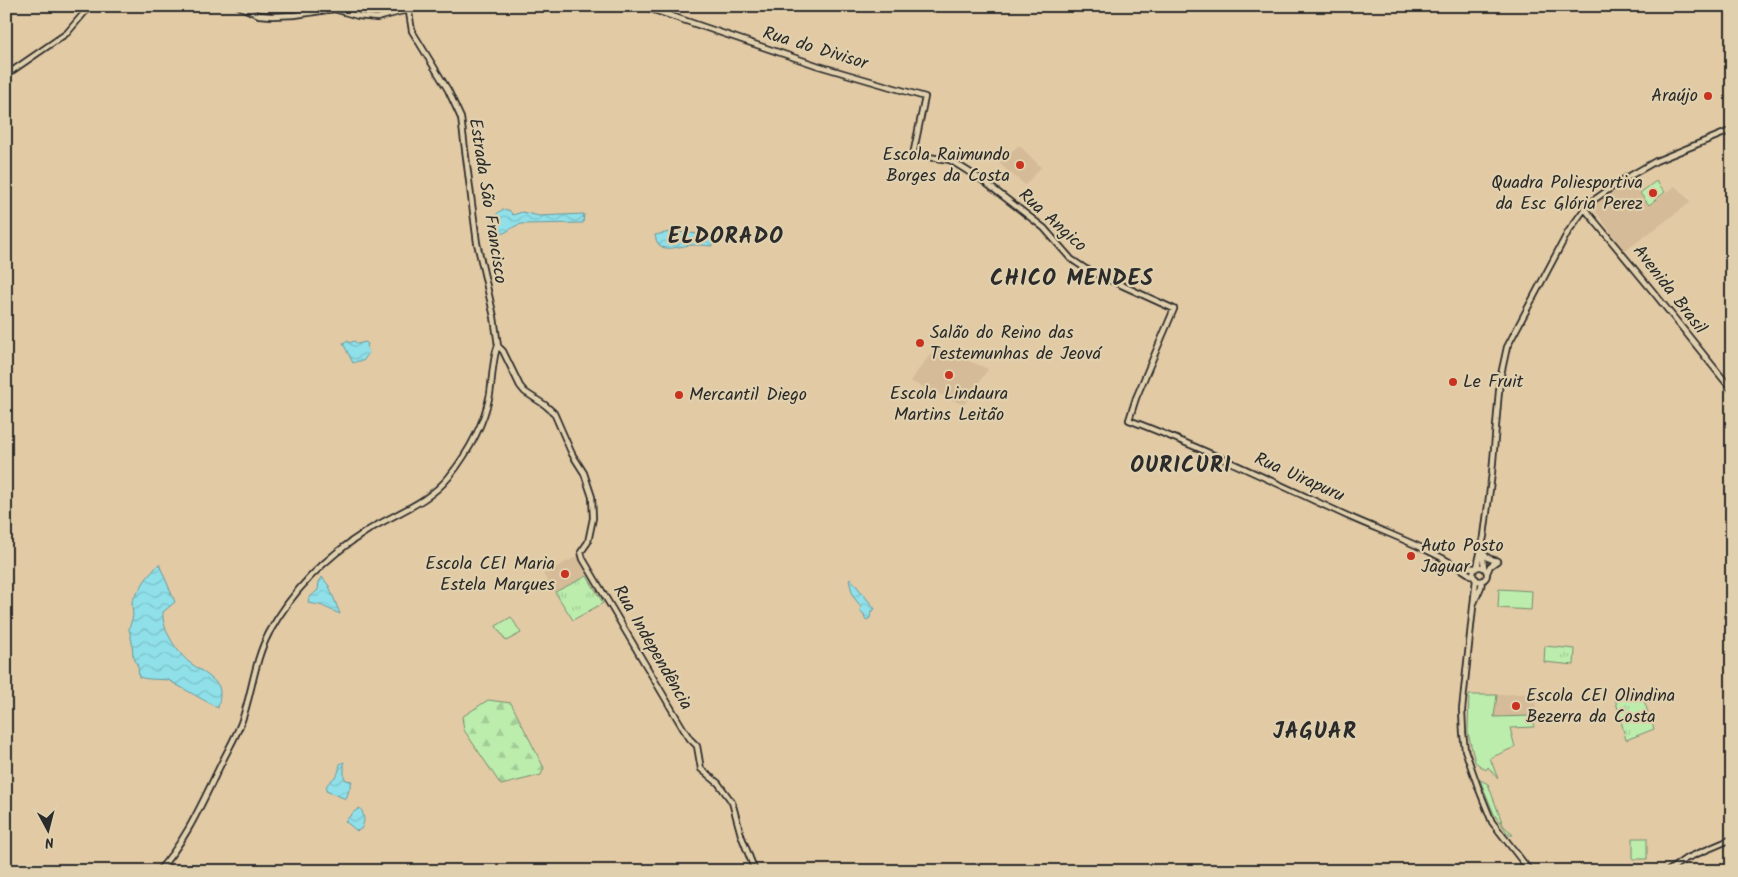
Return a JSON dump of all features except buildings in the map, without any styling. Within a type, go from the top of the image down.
[{"type":"street","points":[[6,75],[67,33],[90,6]]},
{"type":"street","points":[[239,6],[259,15],[272,16],[334,9],[358,16],[377,18],[407,8]]},
{"type":"street","name":"Rua do Divisor","points":[[642,6],[811,63],[925,97],[913,155]]},
{"type":"street","name":"Estrada São Francisco","points":[[158,871],[183,836],[238,732],[264,646],[274,626],[297,592],[325,563],[366,531],[418,504],[448,479],[467,451],[484,415],[495,367],[495,352],[498,346],[494,317],[477,243],[461,118],[448,90],[414,35],[407,8]]},
{"type":"street","points":[[1530,871],[1492,822],[1465,750],[1462,716],[1474,604],[1475,579],[1473,574],[1482,546],[1492,473],[1500,379],[1507,346],[1548,268],[1584,208],[1621,181],[1656,161],[1732,130]]},
{"type":"street","name":"Rua Angico","points":[[913,155],[950,160],[982,180],[1044,228],[1071,259],[1086,269],[1174,309],[1136,398],[1129,420]]},
{"type":"street","name":"Avenida Brasil","points":[[1584,208],[1626,257],[1732,390]]},
{"type":"street","name":"Rua Independência","points":[[498,346],[503,351],[520,386],[525,392],[545,404],[554,413],[572,454],[584,473],[593,508],[593,518],[588,542],[581,552],[583,559],[684,730],[697,746],[701,769],[718,783],[732,802],[741,835],[755,871]]},
{"type":"street","name":"Rua Uirapuru","points":[[1129,420],[1404,540],[1455,566],[1475,579]]},
{"type":"street","points":[[1474,604],[1486,571],[1482,546]]},
{"type":"street","points":[[1484,553],[1488,558],[1497,561],[1486,571]]},
{"type":"street","name":"Rua Uirapuru","points":[[1455,566],[1476,568]]},
{"type":"street","points":[[1476,568],[1486,571]]},
{"type":"street","points":[[1475,579],[1482,580]]},
{"type":"street","points":[[1668,871],[1685,859],[1732,839]]},
{"type":"shaded area","name":"Escola Raimundo Borges da Costa","points":[[1019,145],[1041,167],[1025,185],[999,163]]},
{"type":"shaded area","points":[[1629,179],[1649,206],[1675,186],[1691,202],[1625,251],[1592,207]]},
{"type":"shaded area","name":"Escola Lindaura Martins Leitão","points":[[936,347],[988,369],[964,405],[910,381]]},
{"type":"shaded area","name":"Escola CEI Maria Estela Marques","points":[[578,556],[587,575],[554,592],[543,574]]},
{"type":"shaded area","name":"Escola CEI Olindina Bezerra da Costa","points":[[1536,693],[1535,716],[1494,717],[1497,695]]},
{"type":"green space","name":"Quadra Poliesportiva da Esc Glória Perez","points":[[1656,181],[1665,192],[1649,205],[1640,193]]},
{"type":"green space","points":[[587,576],[603,603],[573,620],[555,592]]},
{"type":"green space","points":[[1499,589],[1532,591],[1531,610],[1498,608]]},
{"type":"green space","points":[[511,617],[521,633],[506,641],[496,626]]},
{"type":"green space","points":[[1545,646],[1575,649],[1574,665],[1544,662]]},
{"type":"green space","points":[[1640,690],[1654,729],[1626,740],[1614,694]]},
{"type":"green space","points":[[1469,695],[1497,695],[1494,717],[1535,716],[1534,727],[1510,728],[1515,747],[1490,758],[1498,779],[1488,767],[1486,770],[1475,762],[1468,733]]},
{"type":"green space","points":[[488,700],[511,703],[544,768],[541,775],[501,785],[464,730],[462,717]]},
{"type":"green space","points":[[1480,780],[1488,784],[1503,825],[1513,835],[1509,835],[1494,814]]},
{"type":"green space","points":[[1633,838],[1647,838],[1647,859],[1633,859]]},
{"type":"water","points":[[502,210],[509,210],[513,215],[522,212],[539,216],[584,214],[583,223],[521,224],[506,232],[495,234],[493,220]]},
{"type":"water","points":[[670,232],[721,235],[722,238],[711,246],[691,245],[664,248],[660,246],[655,235]]},
{"type":"water","points":[[347,341],[350,343],[354,341],[358,344],[365,342],[368,344],[369,353],[363,361],[353,363],[343,343]]},
{"type":"water","points":[[159,564],[175,602],[163,612],[163,619],[168,634],[182,655],[218,685],[220,694],[218,708],[168,680],[139,677],[129,629],[133,616],[132,601],[146,579]]},
{"type":"water","points":[[322,577],[329,586],[340,614],[320,605],[308,603],[309,598],[318,590]]},
{"type":"water","points":[[850,578],[875,609],[867,620],[860,611],[861,607],[853,596]]},
{"type":"water","points":[[344,762],[344,777],[346,780],[352,781],[346,799],[326,791],[328,784],[339,771],[340,764]]},
{"type":"water","points":[[360,808],[364,821],[361,829],[357,831],[345,821]]},
{"type":"place","name":"Araújo","points":[[1708,96]]},
{"type":"place","name":"Escola Raimundo Borges da Costa","points":[[1020,165]]},
{"type":"place","name":"Quadra Poliesportiva da Esc Glória Perez","points":[[1653,193]]},
{"type":"place","name":"Salão do Reino das Testemunhas de Jeová","points":[[920,343]]},
{"type":"place","name":"Escola Lindaura Martins Leitão","points":[[949,375]]},
{"type":"place","name":"Le Fruit","points":[[1453,382]]},
{"type":"place","name":"Mercantil Diego","points":[[679,395]]},
{"type":"place","name":"Auto Posto Jaguar","points":[[1411,556]]},
{"type":"place","name":"Escola CEI Maria Estela Marques","points":[[565,574]]},
{"type":"place","name":"Escola CEI Olindina Bezerra da Costa","points":[[1516,706]]},
{"type":"district","name":"ELDORADO","points":[[726,237]]},
{"type":"district","name":"CHICO MENDES","points":[[1072,279]]},
{"type":"district","name":"OURICURI","points":[[1181,466]]},
{"type":"district","name":"JAGUAR","points":[[1315,732]]}]
